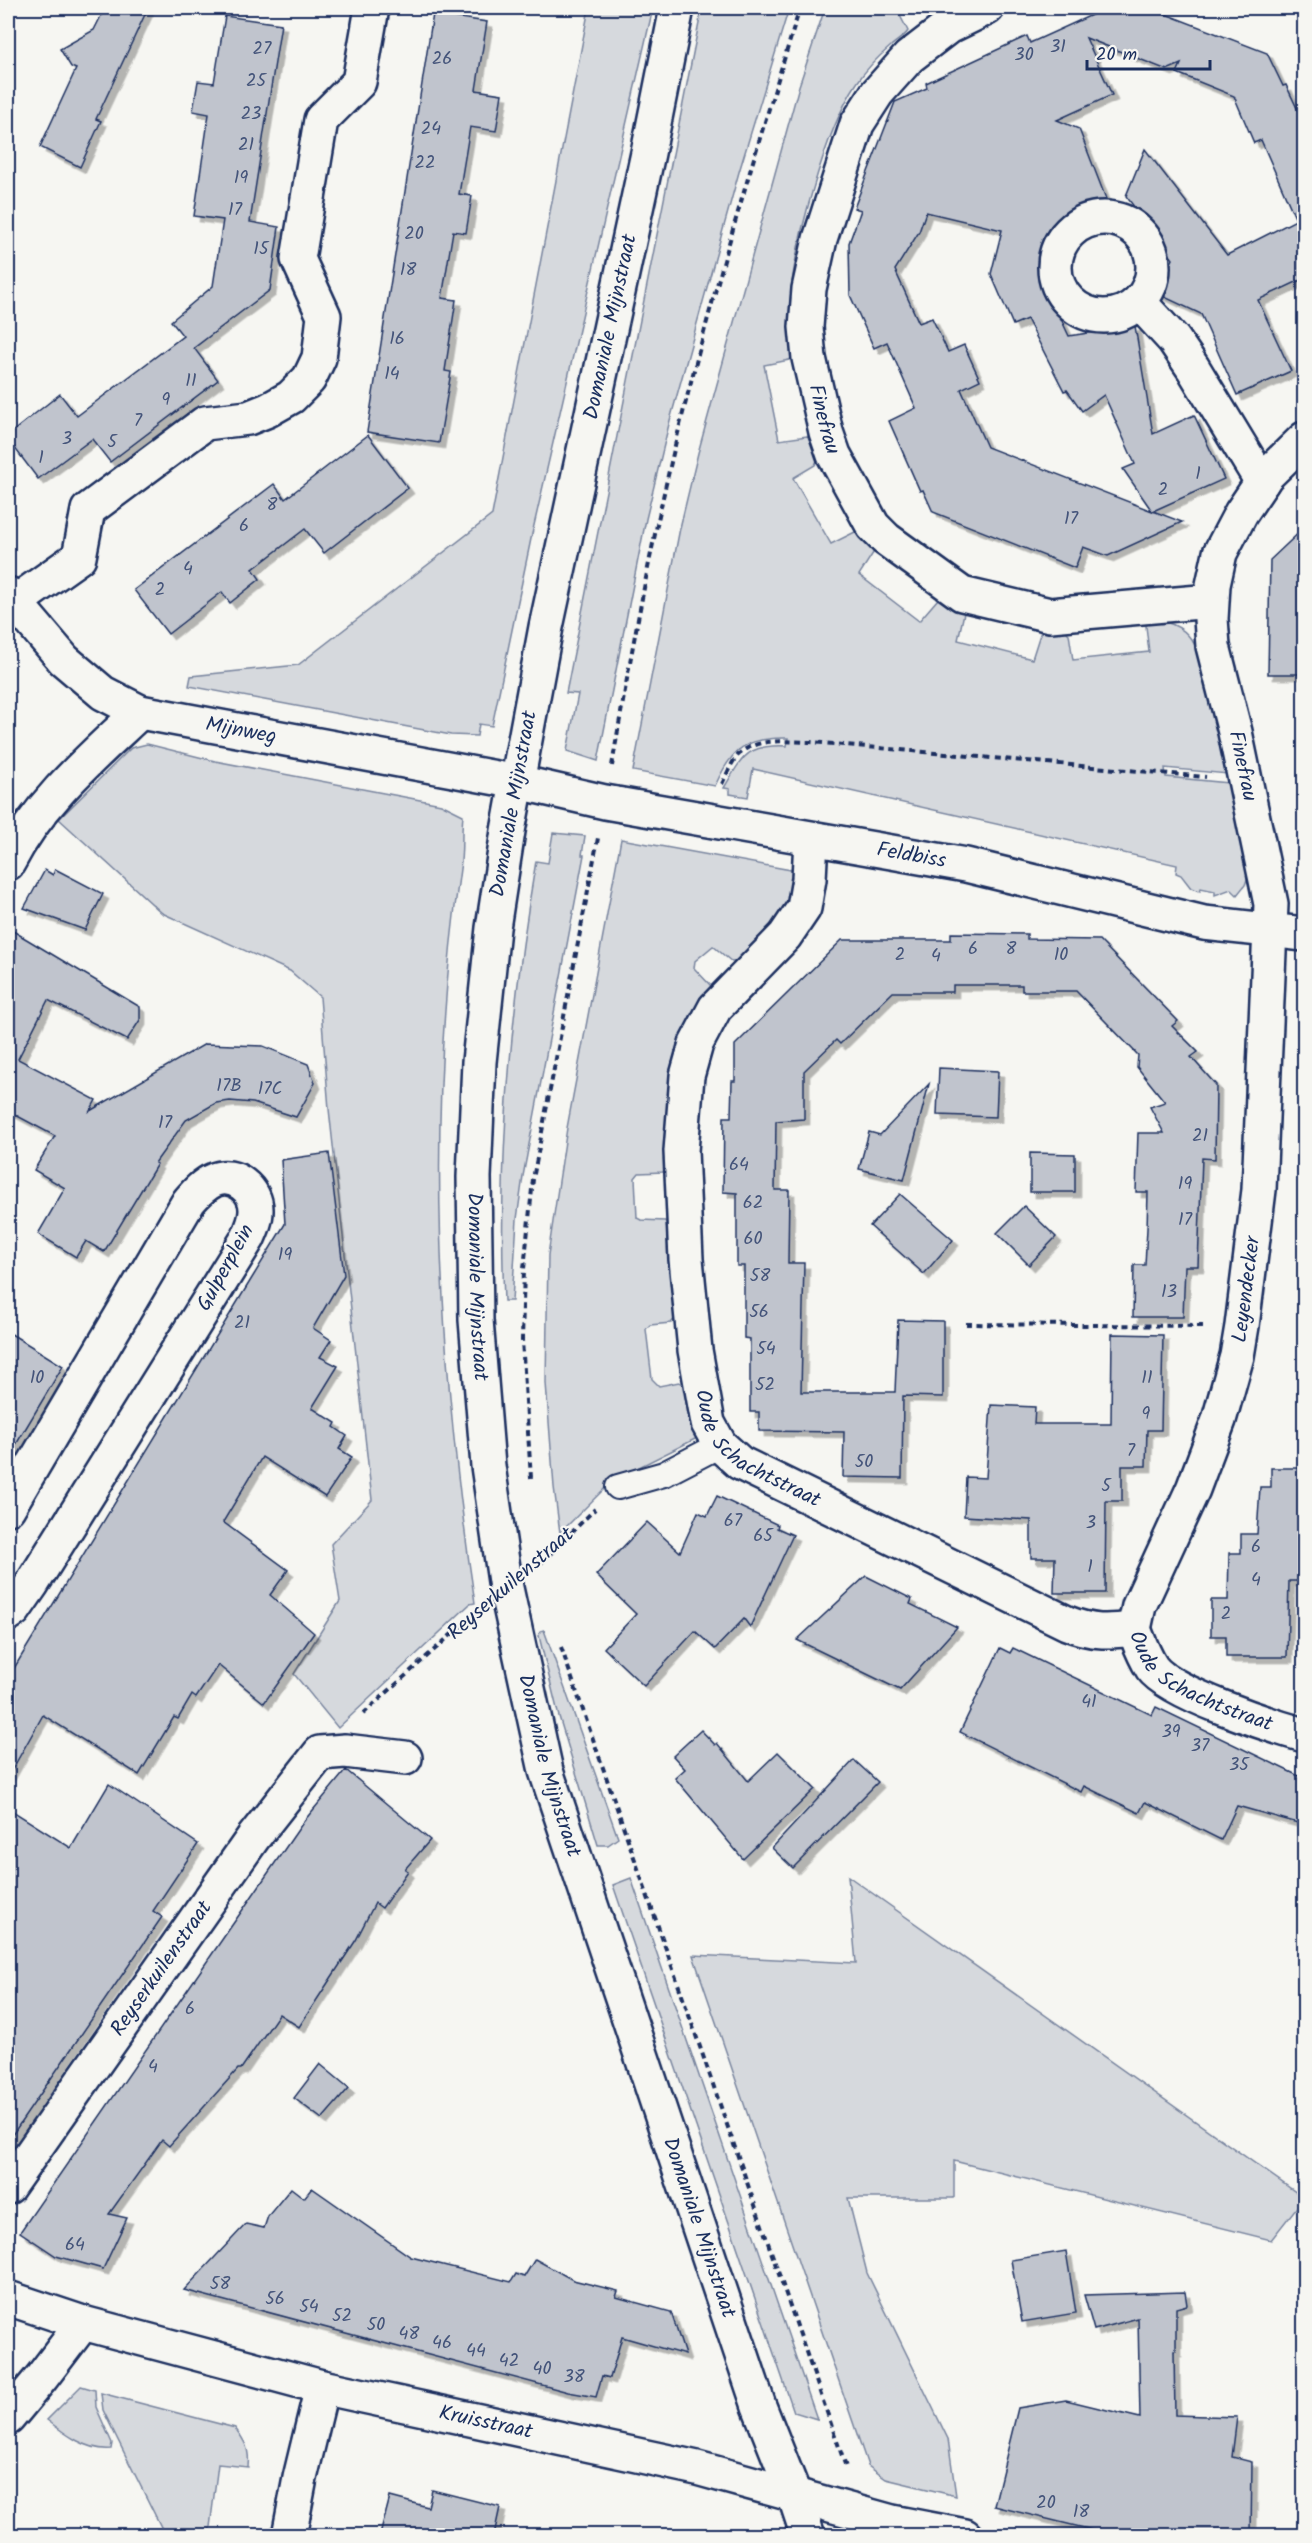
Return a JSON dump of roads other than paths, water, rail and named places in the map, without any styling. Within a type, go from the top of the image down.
[{"type":"street","points":[[11,598],[79,557],[88,510],[205,423],[248,418],[268,410],[291,397],[309,379],[319,358],[324,316],[298,259],[321,120],[359,82],[372,8]]},
{"type":"street","name":"Domaniale Mijnstraat","points":[[678,8],[546,627],[493,928],[478,1062],[474,1177],[476,1320],[488,1467],[506,1588],[546,1771],[759,2406],[808,2535]]},
{"type":"street","name":"Finefrau","points":[[987,8],[948,27],[909,57],[877,93],[857,124],[820,239],[809,289],[806,327],[809,358],[830,444],[873,526],[886,539],[962,594],[1050,615],[1210,602]]},
{"type":"street","points":[[1139,302],[1174,340],[1262,482]]},
{"type":"street","name":"Finefrau","points":[[1269,931],[1271,904],[1245,780],[1213,646],[1210,602],[1220,553],[1241,513],[1262,482],[1305,439]]},
{"type":"street","name":"Mijnweg","points":[[11,598],[64,660],[103,693],[140,712],[518,782]]},
{"type":"street","points":[[8,863],[35,817],[66,783],[140,712]]},
{"type":"street","name":"Feldbiss","points":[[518,782],[605,802],[966,865],[1204,923],[1305,934]]},
{"type":"street","name":"Oude Schachtstraat","points":[[811,839],[809,879],[804,908],[785,936],[715,1008],[696,1044],[687,1076],[681,1151],[686,1259],[701,1392],[708,1423],[720,1445],[740,1463],[1067,1623],[1086,1631],[1134,1629],[1152,1669],[1167,1682],[1243,1715],[1305,1734]]},
{"type":"street","name":"Leyendecker","points":[[1134,1629],[1139,1606],[1193,1489],[1219,1420],[1237,1356],[1259,1190],[1269,931]]},
{"type":"street","name":"Gulperplein","points":[[8,1508],[189,1201],[213,1180],[223,1177],[243,1183],[252,1192],[257,1209],[249,1238],[32,1584],[14,1610],[8,1614]]},
{"type":"street","name":"Reyserkuilenstraat","points":[[8,2187],[253,1838],[320,1753],[345,1751],[405,1758]]},
{"type":"street","name":"Kruisstraat","points":[[8,2298],[83,2323],[322,2387],[697,2468],[892,2522],[965,2535]]},
{"type":"street","points":[[8,2418],[42,2378],[83,2323]]},
{"type":"street","points":[[289,2535],[322,2387]]},
{"type":"lane","points":[[618,1487],[664,1474],[720,1445]]}]
